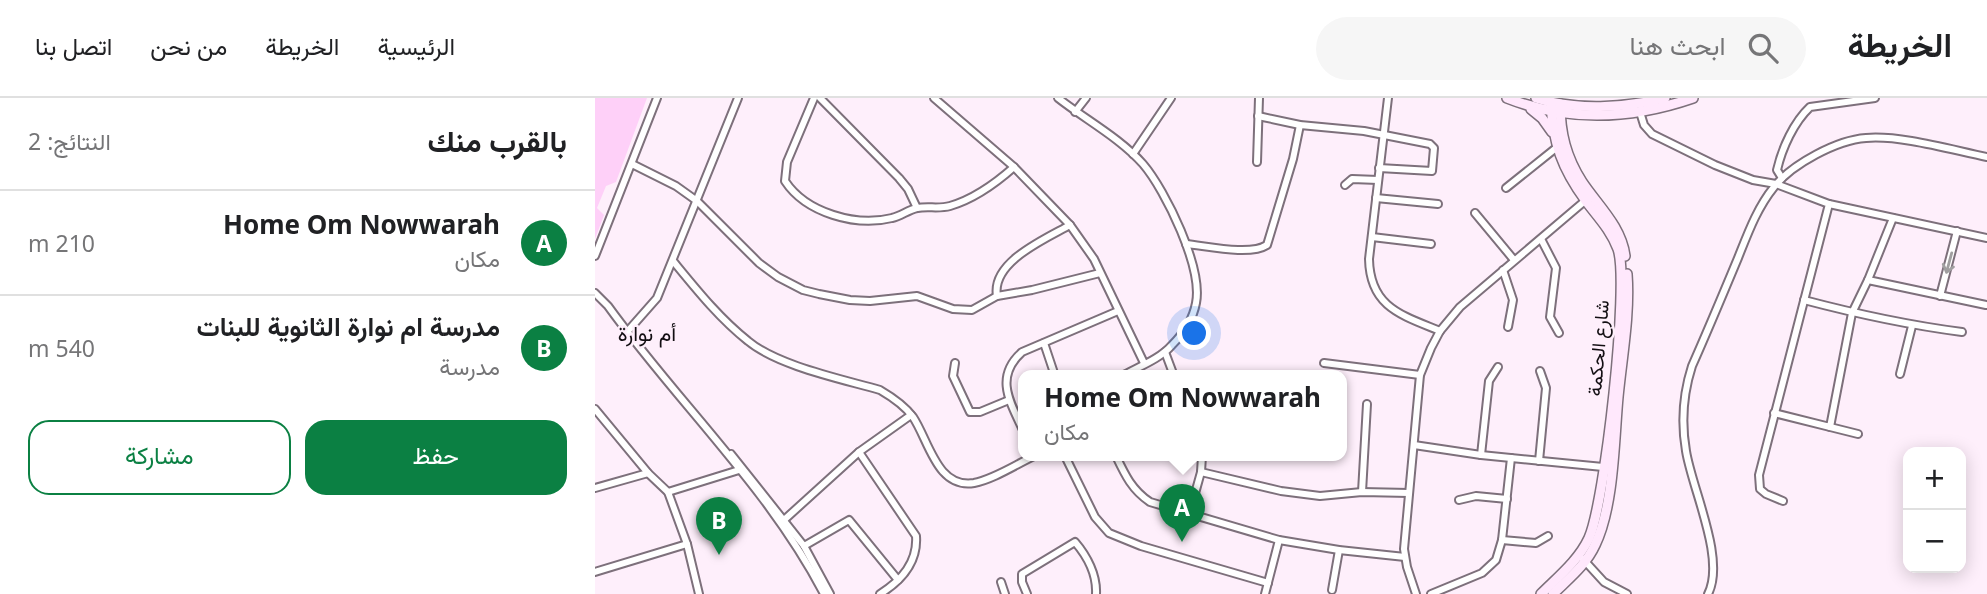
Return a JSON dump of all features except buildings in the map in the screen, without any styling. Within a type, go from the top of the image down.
[{"type":"street","points":[[595,256],[656,98]]},
{"type":"street","points":[[627,332],[657,298],[738,98]]},
{"type":"street","points":[[814,98],[787,162],[785,181],[791,190],[808,204],[827,212],[858,219],[891,219],[917,208],[938,208],[958,202],[994,184],[1014,167]]},
{"type":"street","points":[[820,98],[899,178],[917,208]]},
{"type":"street","points":[[935,98],[1014,167],[1085,243],[1144,363]]},
{"type":"street","points":[[1058,98],[1133,154],[1159,186],[1187,244],[1196,287],[1196,304],[1185,328],[1165,352],[1132,370]]},
{"type":"street","points":[[1075,111],[1086,98]]},
{"type":"street","points":[[1133,154],[1171,98]]},
{"type":"street","points":[[1257,162],[1259,98]]},
{"type":"street","points":[[1388,98],[1370,275],[1380,297],[1399,314],[1440,331]]},
{"type":"street","points":[[1507,98],[1524,104],[1556,108],[1612,105],[1665,98]]},
{"type":"street","points":[[1536,98],[1577,115],[1640,112],[1693,98]]},
{"type":"street","points":[[1782,178],[1777,170],[1781,155],[1799,119],[1810,107],[1875,98]]},
{"type":"street","points":[[1524,104],[1542,118],[1558,138],[1577,115]]},
{"type":"street","name":"شارع الحكمة","points":[[1553,594],[1582,558],[1594,525],[1615,372],[1622,272],[1619,253],[1611,234],[1586,200],[1556,148],[1556,108]]},
{"type":"street","points":[[1640,112],[1644,125],[1652,134],[1753,180],[1776,184],[1829,204],[1987,238]]},
{"type":"street","points":[[1258,116],[1300,125],[1384,135],[1430,144],[1435,150],[1431,172],[1380,168]]},
{"type":"street","points":[[1187,244],[1241,249],[1267,245],[1293,159],[1300,125]]},
{"type":"street","name":"شارع الحكمة","points":[[1541,594],[1595,546],[1601,528],[1609,489],[1627,310],[1625,252],[1618,231],[1577,174],[1558,138]]},
{"type":"street","points":[[1708,594],[1713,574],[1711,550],[1686,454],[1683,428],[1686,384],[1753,223],[1776,184],[1807,160],[1826,150],[1865,138],[1910,142],[1987,157]]},
{"type":"street","points":[[1506,188],[1556,148]]},
{"type":"street","points":[[632,164],[676,186],[697,201],[758,263],[803,290],[851,300],[870,301],[917,296],[963,311],[980,307],[997,296],[1074,281],[1100,273]]},
{"type":"street","points":[[1345,185],[1352,179],[1378,180]]},
{"type":"street","points":[[1376,198],[1438,204]]},
{"type":"street","points":[[1416,594],[1405,557],[1420,375],[1440,331],[1460,307],[1586,200]]},
{"type":"street","points":[[1783,500],[1766,494],[1759,483],[1774,413],[1829,204]]},
{"type":"street","points":[[1475,213],[1514,260]]},
{"type":"street","points":[[1830,427],[1852,313],[1893,218]]},
{"type":"street","points":[[997,296],[997,279],[1004,268],[1018,256],[1070,225]]},
{"type":"street","points":[[1940,296],[1957,231]]},
{"type":"street","points":[[1372,237],[1431,244]]},
{"type":"street","points":[[1541,239],[1556,268],[1550,317],[1559,333]]},
{"type":"street","points":[[673,261],[712,307],[749,342],[773,356],[880,390],[911,415],[936,462],[954,481],[974,482],[1022,461]]},
{"type":"street","points":[[1503,270],[1513,300],[1508,327]]},
{"type":"street","points":[[1868,281],[1986,305]]},
{"type":"street","points":[[595,293],[784,520],[804,546],[830,594]]},
{"type":"street","points":[[1804,300],[1912,326],[1962,332]]},
{"type":"street","points":[[1018,419],[1009,400],[1007,381],[1009,367],[1022,352],[1118,312]]},
{"type":"street","points":[[1900,374],[1912,326]]},
{"type":"street","points":[[1044,343],[1053,370]]},
{"type":"street","points":[[1165,352],[1172,370]]},
{"type":"street","points":[[955,363],[953,376],[970,412],[980,412],[1009,400]]},
{"type":"street","points":[[1324,363],[1420,375]]},
{"type":"street","points":[[1481,456],[1489,381],[1497,367]]},
{"type":"street","points":[[1539,461],[1546,388],[1540,371]]},
{"type":"street","points":[[1362,492],[1367,404]]},
{"type":"street","points":[[595,409],[648,473],[668,492],[687,544],[699,594]]},
{"type":"street","points":[[1774,413],[1858,434]]},
{"type":"street","points":[[784,520],[859,452],[911,415]]},
{"type":"street","points":[[595,423],[605,421]]},
{"type":"street","points":[[1414,445],[1481,456],[1603,467]]},
{"type":"street","points":[[859,452],[916,536],[914,559],[885,593]]},
{"type":"street","points":[[1431,594],[1482,573],[1496,560],[1502,540],[1511,458]]},
{"type":"street","points":[[1067,461],[1095,517],[1109,533],[1268,583]]},
{"type":"street","points":[[1118,461],[1127,480],[1150,502],[1279,540],[1405,557]]},
{"type":"street","points":[[1189,515],[1202,461]]},
{"type":"street","points":[[668,492],[741,469]]},
{"type":"street","points":[[741,469],[811,570],[824,594]]},
{"type":"street","points":[[1201,472],[1320,496],[1362,492],[1409,493]]},
{"type":"street","points":[[595,488],[648,473]]},
{"type":"street","points":[[1459,500],[1476,496],[1507,499]]},
{"type":"street","points":[[804,546],[849,520],[898,580]]},
{"type":"street","points":[[1502,540],[1537,543],[1548,536]]},
{"type":"street","points":[[1265,594],[1279,540]]},
{"type":"street","points":[[1027,594],[1022,574],[1075,542],[1093,572],[1096,594]]},
{"type":"street","points":[[595,572],[687,544]]},
{"type":"street","points":[[1332,590],[1339,550]]},
{"type":"street","points":[[1582,558],[1604,582],[1627,594]]},
{"type":"street","points":[[1001,582],[1005,594]]},
{"type":"shaded area","points":[[595,98],[647,98],[616,182],[606,186],[597,208],[604,215],[595,239]]},
{"type":"place","name":"Home Om Nowwarah","points":[[1182,542]]},
{"type":"place","name":"مدرسة ام نوارة الثانوية للبنات","points":[[719,555]]},
{"type":"district","name":"أم نوارة","points":[[647,334]]}]
